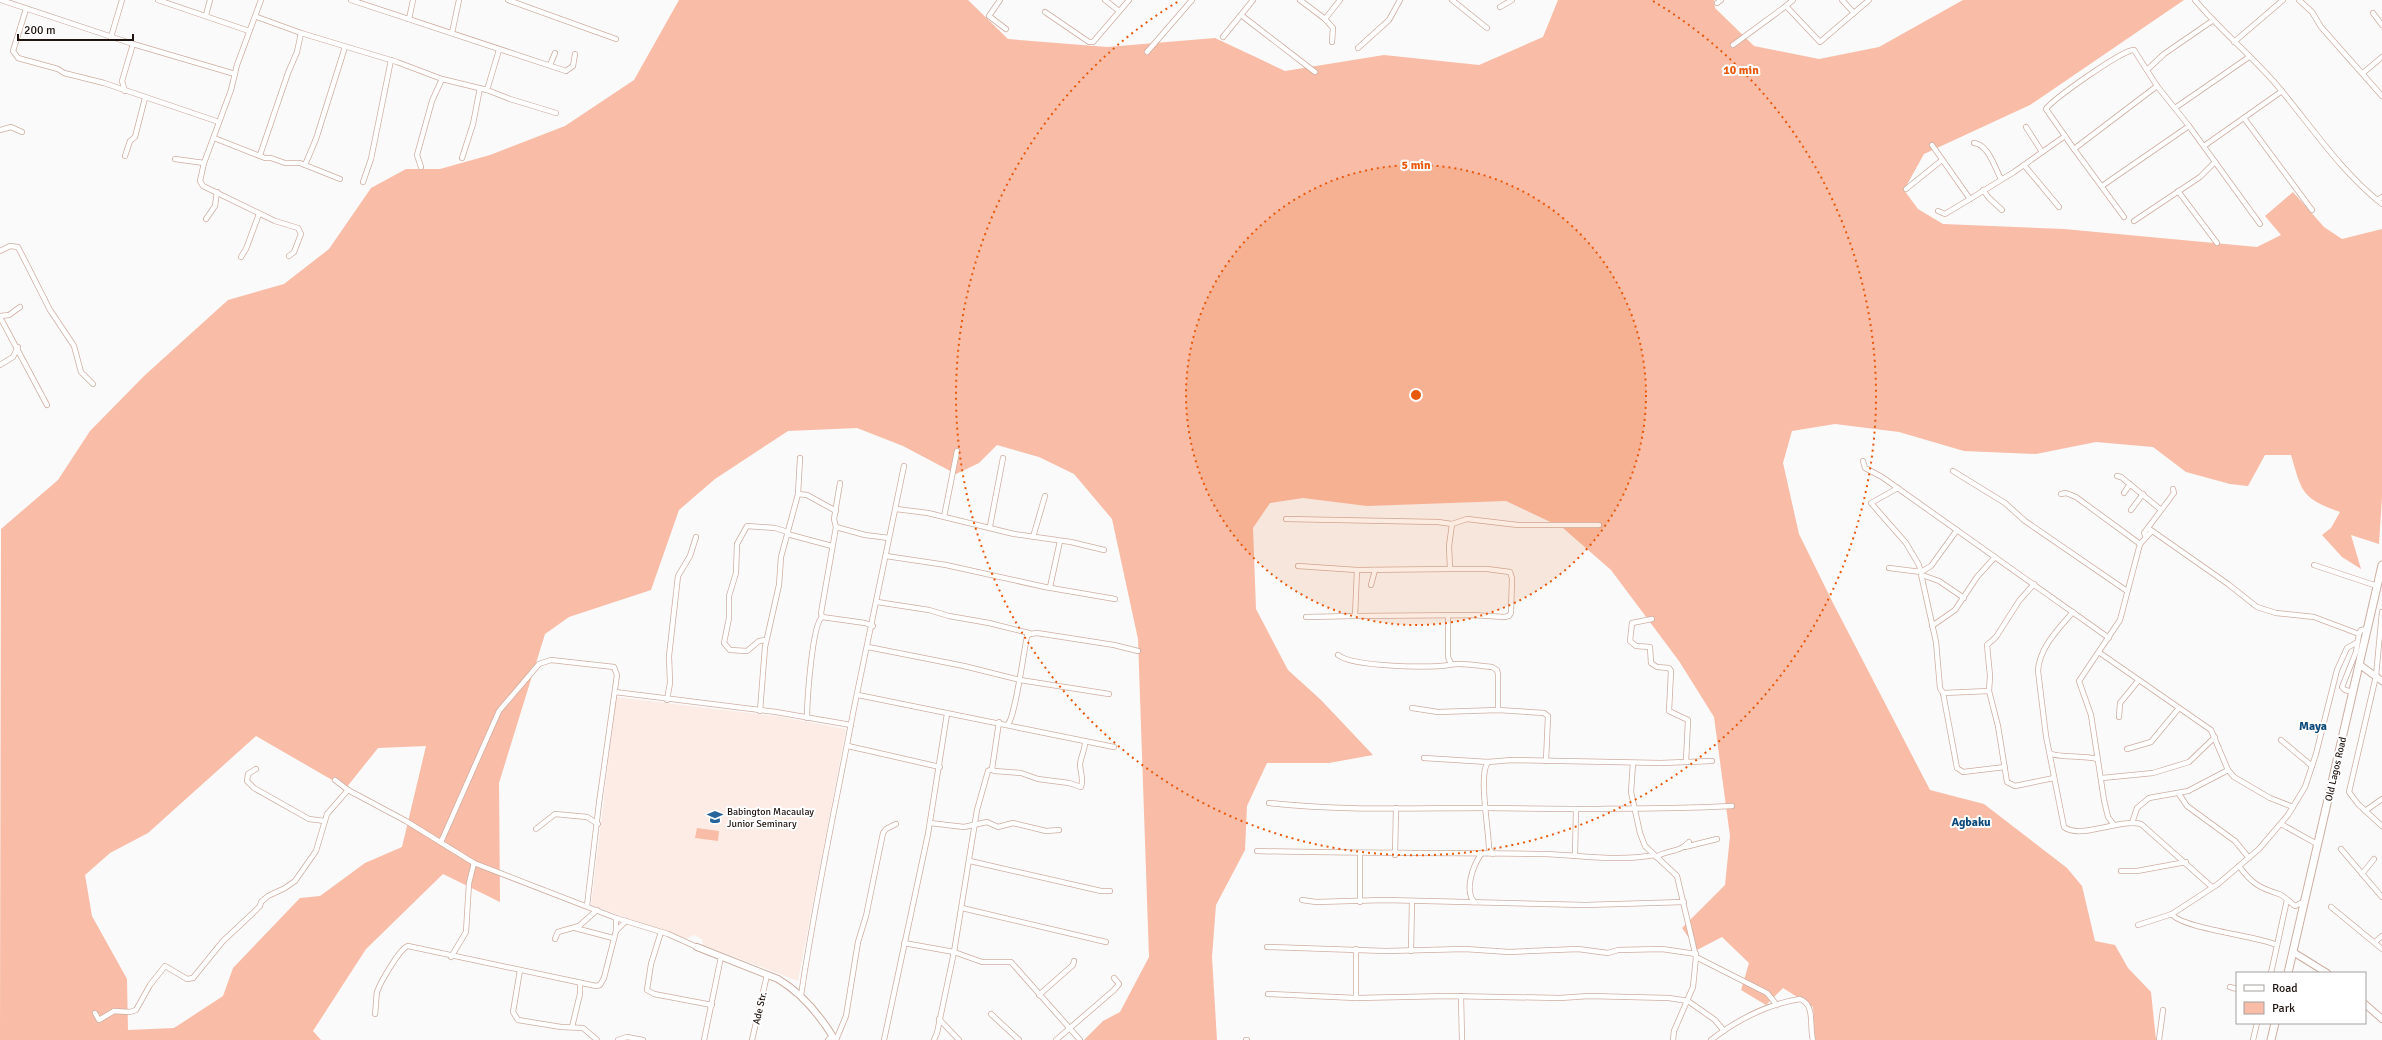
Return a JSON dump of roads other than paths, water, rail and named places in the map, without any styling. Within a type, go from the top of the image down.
[{"type":"main road","name":"Old Lagos Road","points":[[2288,972],[2382,564]]},
{"type":"main road","points":[[2271,1040],[2275,1024]]},
{"type":"street","points":[[1,0],[133,44],[235,74]]},
{"type":"street","points":[[112,37],[122,0]]},
{"type":"street","points":[[158,0],[206,15],[249,31]]},
{"type":"street","points":[[206,15],[210,0]]},
{"type":"street","points":[[261,0],[257,17],[249,31],[214,138],[204,163],[200,183],[203,186],[260,214],[300,230],[301,234],[296,249],[289,256]]},
{"type":"street","points":[[350,0],[363,2],[409,19],[490,44],[499,50],[511,52],[569,70],[572,66],[575,54]]},
{"type":"street","points":[[409,19],[413,0]]},
{"type":"street","points":[[452,33],[459,0]]},
{"type":"street","points":[[508,0],[616,39]]},
{"type":"street","points":[[1000,0],[989,16],[1006,29]]},
{"type":"street","points":[[1105,0],[1119,11]]},
{"type":"street","points":[[1045,12],[1089,42],[1095,41],[1129,0]]},
{"type":"street","points":[[1147,52],[1192,0]]},
{"type":"street","points":[[1223,37],[1253,0]]},
{"type":"street","points":[[1300,0],[1325,19],[1332,28],[1332,42]]},
{"type":"street","points":[[1325,19],[1340,0]]},
{"type":"street","points":[[1358,48],[1390,20],[1400,0]]},
{"type":"street","points":[[1452,0],[1487,28]]},
{"type":"street","points":[[1500,8],[1512,0]]},
{"type":"street","points":[[1733,45],[1793,0]]},
{"type":"street","points":[[1842,0],[1854,13]]},
{"type":"street","points":[[1786,6],[1820,42],[1869,0]]},
{"type":"street","points":[[2195,0],[2212,21],[2282,91],[2340,164],[2382,204]]},
{"type":"street","points":[[2234,42],[2283,0]]},
{"type":"street","points":[[2299,0],[2312,12],[2322,27],[2382,96]]},
{"type":"street","points":[[26,9],[13,51],[18,58],[219,122]]},
{"type":"street","points":[[2373,13],[2382,25]]},
{"type":"street","points":[[1241,15],[1315,72]]},
{"type":"street","points":[[257,17],[301,33],[392,60],[442,79],[487,90],[510,100],[556,114]]},
{"type":"street","points":[[2147,70],[2164,54],[2212,21]]},
{"type":"street","points":[[260,155],[288,73],[297,52],[301,33]]},
{"type":"street","points":[[114,88],[122,80],[133,44]]},
{"type":"street","points":[[305,165],[316,139],[345,47]]},
{"type":"street","points":[[2124,217],[2046,112],[2049,105],[2108,61],[2130,49],[2134,50],[2157,86],[2204,146],[2260,224]]},
{"type":"street","points":[[487,90],[499,50]]},
{"type":"street","points":[[550,65],[555,53]]},
{"type":"street","points":[[2175,108],[2249,57]]},
{"type":"street","points":[[2363,73],[2382,57]]},
{"type":"street","points":[[363,182],[371,159],[392,60]]},
{"type":"street","points":[[421,167],[417,155],[432,101],[442,79]]},
{"type":"street","points":[[122,80],[125,91]]},
{"type":"street","points":[[2074,149],[2157,86]]},
{"type":"street","points":[[462,158],[473,124],[480,88]]},
{"type":"street","points":[[2204,146],[2282,91]]},
{"type":"street","points":[[125,156],[130,140],[135,137],[145,98]]},
{"type":"street","points":[[2244,118],[2312,210]]},
{"type":"street","points":[[2102,186],[2189,126]]},
{"type":"street","points":[[0,130],[11,127],[22,132]]},
{"type":"street","points":[[2026,128],[2042,152]]},
{"type":"street","points":[[1938,211],[1945,214],[2024,165],[2065,136]]},
{"type":"street","points":[[214,138],[285,163],[296,162],[340,179]]},
{"type":"street","points":[[1974,142],[1978,143],[1987,152],[2001,178]]},
{"type":"street","points":[[1932,146],[1970,199]]},
{"type":"street","points":[[175,160],[204,163]]},
{"type":"street","points":[[1906,189],[1942,160]]},
{"type":"street","points":[[2134,221],[2200,177],[2215,162]]},
{"type":"street","points":[[2024,165],[2059,207]]},
{"type":"street","points":[[1983,190],[1988,198],[2002,210]]},
{"type":"street","points":[[2178,191],[2217,243]]},
{"type":"street","points":[[206,219],[215,206],[217,192]]},
{"type":"street","points":[[2377,200],[2382,196]]},
{"type":"street","points":[[241,257],[246,249],[260,214]]},
{"type":"street","points":[[0,251],[10,246],[18,247],[50,310],[74,346],[81,372],[93,384]]},
{"type":"street","points":[[20,307],[9,315],[0,317],[18,347],[47,405]]},
{"type":"street","points":[[0,365],[13,356],[18,347]]},
{"type":"street","points":[[944,517],[957,451]]},
{"type":"street","points":[[760,711],[766,640],[779,585],[781,557],[798,494],[800,458]]},
{"type":"street","points":[[990,526],[1003,458]]},
{"type":"street","points":[[1863,461],[1865,468],[1898,488],[2109,638]]},
{"type":"street","points":[[801,996],[810,937],[828,850],[833,811],[873,626],[904,466]]},
{"type":"street","points":[[1953,470],[2005,503],[2025,521],[2127,591]]},
{"type":"street","points":[[2117,476],[2121,477],[2160,509]]},
{"type":"street","points":[[807,718],[808,682],[817,627],[822,617],[821,613],[836,527],[834,519],[840,483]]},
{"type":"street","points":[[2124,493],[2130,484]]},
{"type":"street","points":[[1898,488],[1871,503],[1906,543],[1922,573],[1939,665],[1940,688],[1943,693],[1957,768],[1963,772],[2005,767]]},
{"type":"street","points":[[2114,825],[2108,814],[2088,704],[2079,681],[2100,653],[2123,612],[2127,591],[2140,544],[2146,537],[2160,509],[2174,493],[2173,489]]},
{"type":"street","points":[[2061,494],[2066,492],[2076,497],[2140,544]]},
{"type":"street","points":[[798,494],[806,495],[836,511]]},
{"type":"street","points":[[2131,510],[2143,494]]},
{"type":"street","points":[[1033,537],[1045,496]]},
{"type":"street","points":[[896,509],[990,526],[1033,537],[1104,550]]},
{"type":"street","points":[[1286,519],[1438,522],[1452,524],[1467,519],[1518,525],[1567,523],[1599,525]]},
{"type":"street","points":[[1450,569],[1449,546],[1452,524]]},
{"type":"street","points":[[766,640],[759,641],[747,651],[730,650],[724,643],[729,618],[729,596],[736,573],[737,544],[747,526],[775,528],[832,546]]},
{"type":"street","points":[[836,527],[865,535],[889,538]]},
{"type":"street","points":[[1922,573],[1931,566],[1957,530]]},
{"type":"street","points":[[2149,530],[2158,534],[2257,608],[2276,613],[2314,618],[2359,634]]},
{"type":"street","points":[[667,700],[670,683],[670,648],[678,576],[690,556],[696,537]]},
{"type":"street","points":[[1050,587],[1060,541]]},
{"type":"street","points":[[886,556],[946,565],[1115,599]]},
{"type":"street","points":[[1932,626],[1955,610],[1977,577],[1995,557]]},
{"type":"street","points":[[2314,565],[2377,586]]},
{"type":"street","points":[[1298,566],[1358,570],[1487,569],[1510,572],[1512,578],[1511,613],[1509,616],[1504,617],[1306,616]]},
{"type":"street","points":[[1889,568],[1922,573],[1938,581],[1964,598]]},
{"type":"street","points":[[1355,616],[1358,570]]},
{"type":"street","points":[[1371,585],[1375,570]]},
{"type":"street","points":[[2034,584],[2019,601],[1996,637],[1987,645],[1990,676],[1989,691],[1998,726],[2008,782],[2015,786],[2054,778]]},
{"type":"street","points":[[877,602],[929,610],[949,616],[1026,631],[1030,634],[1037,633],[1095,641],[1138,651]]},
{"type":"street","points":[[2073,612],[2045,648],[2038,663],[2046,736],[2062,823],[2067,829],[2082,830],[2132,823],[2141,824],[2180,860],[2186,862],[2212,887]]},
{"type":"street","points":[[2382,612],[2376,676],[2349,792],[2365,811],[2382,826]]},
{"type":"street","points":[[822,617],[864,623],[873,626]]},
{"type":"street","points":[[1448,617],[1448,657],[1451,664]]},
{"type":"street","points":[[1652,619],[1632,623],[1630,641],[1636,646],[1650,647],[1651,663],[1657,667],[1669,668],[1671,671],[1670,711],[1688,720],[1686,762]]},
{"type":"street","points":[[2353,692],[2343,689],[2345,679],[2356,652],[2356,643],[2359,634],[2361,630],[2368,629]]},
{"type":"street","points":[[1008,724],[1012,718],[1028,636],[1030,634]]},
{"type":"street","points":[[2138,925],[2172,914],[2212,887],[2249,858],[2281,824],[2305,787],[2323,732],[2335,676],[2347,648],[2356,643]]},
{"type":"street","points":[[868,647],[964,666],[1020,680],[1109,694]]},
{"type":"street","points":[[2100,653],[2138,681],[2211,730],[2228,770],[2243,784],[2270,798],[2293,807]]},
{"type":"street","points":[[1338,655],[1348,662],[1406,667],[1441,666],[1451,664],[1494,668],[1498,674],[1498,710]]},
{"type":"street","points":[[441,842],[498,711],[539,664],[551,660],[610,666],[616,670],[617,675],[587,906]]},
{"type":"street","points":[[2360,665],[2382,681]]},
{"type":"street","points":[[2335,676],[2345,679]]},
{"type":"street","points":[[2119,717],[2120,703],[2138,681]]},
{"type":"street","points":[[1943,693],[1989,691]]},
{"type":"street","points":[[615,692],[760,711],[851,725]]},
{"type":"street","points":[[858,695],[947,714],[999,722],[1085,742],[1114,746]]},
{"type":"street","points":[[2170,702],[2171,715]]},
{"type":"street","points":[[1412,708],[1438,712],[1498,710],[1547,714],[1550,724],[1546,734],[1546,761]]},
{"type":"street","points":[[2127,749],[2151,742],[2171,715],[2179,708]]},
{"type":"street","points":[[884,1040],[930,823],[940,767],[947,714]]},
{"type":"street","points":[[934,1040],[954,952],[978,805],[988,771],[992,769],[999,722]]},
{"type":"street","points":[[2102,778],[2153,773],[2189,762],[2215,737]]},
{"type":"street","points":[[2281,740],[2312,766]]},
{"type":"street","points":[[992,769],[994,771],[1021,773],[1038,779],[1069,783],[1081,787],[1082,776],[1080,764],[1085,750],[1085,742]]},
{"type":"street","points":[[848,746],[940,767]]},
{"type":"street","points":[[2050,753],[2056,757],[2072,755],[2097,757]]},
{"type":"street","points":[[1424,758],[1488,762],[1546,761],[1633,763],[1712,761]]},
{"type":"street","points":[[1488,762],[1484,770],[1485,808],[1489,849],[1492,854]]},
{"type":"street","points":[[1633,763],[1631,792],[1634,810],[1645,846],[1677,876],[1696,956],[1696,975],[1688,1002],[1674,1031],[1673,1040]]},
{"type":"street","points":[[256,769],[248,774],[247,781],[249,784],[309,819],[325,821]]},
{"type":"street","points":[[2132,823],[2142,802],[2158,796],[2179,794],[2228,770]]},
{"type":"street","points":[[335,780],[348,790],[441,842],[474,863],[616,918],[661,932],[767,975],[790,986],[818,1014],[833,1039],[845,1021],[858,942],[866,916],[883,834],[886,829],[896,824]]},
{"type":"street","points":[[96,1014],[99,1020],[102,1020],[114,1011],[130,1012],[136,1010],[150,985],[165,966],[187,979],[193,978],[223,941],[253,913],[264,899],[295,881],[316,851],[327,814],[348,790]]},
{"type":"street","points":[[2179,794],[2187,806],[2234,841],[2249,858]]},
{"type":"street","points":[[2365,811],[2382,799]]},
{"type":"street","points":[[2284,803],[2297,800]]},
{"type":"street","points":[[1269,803],[1306,807],[1634,810],[1732,806]]},
{"type":"street","points":[[1395,854],[1396,808]]},
{"type":"street","points":[[1575,856],[1576,809]]},
{"type":"street","points":[[536,829],[555,814],[588,816],[598,824]]},
{"type":"street","points":[[930,823],[960,827],[987,822],[998,827],[1006,824],[1020,824],[1046,831],[1059,830]]},
{"type":"street","points":[[2281,824],[2317,844]]},
{"type":"street","points":[[1257,851],[1360,855],[1492,854],[1629,858],[1655,856],[1664,852],[1717,839]]},
{"type":"street","points":[[1685,847],[1689,842]]},
{"type":"street","points":[[2341,849],[2382,897]]},
{"type":"street","points":[[1474,902],[1471,897],[1471,876],[1481,854]]},
{"type":"street","points":[[1360,855],[1360,902]]},
{"type":"street","points":[[2362,874],[2374,859]]},
{"type":"street","points":[[2121,871],[2144,870],[2180,860]]},
{"type":"street","points":[[970,861],[1101,891],[1110,891]]},
{"type":"street","points":[[451,957],[466,932],[469,883],[474,863]]},
{"type":"street","points":[[2239,866],[2256,885],[2271,893],[2280,894],[2294,906],[2305,901]]},
{"type":"street","points":[[1466,902],[1471,897]]},
{"type":"street","points":[[1302,900],[1316,902],[1330,900],[1360,902],[1412,901],[1585,905],[1684,902]]},
{"type":"street","points":[[2271,972],[2287,900]]},
{"type":"street","points":[[1411,950],[1412,901]]},
{"type":"street","points":[[2330,907],[2382,949]]},
{"type":"street","points":[[962,908],[1106,942]]},
{"type":"street","points":[[555,939],[558,932],[579,926],[596,910]]},
{"type":"street","points":[[2172,914],[2177,920],[2277,945]]},
{"type":"street","points":[[616,918],[616,931]]},
{"type":"street","points":[[375,1014],[378,992],[404,947],[408,946],[451,957],[596,986],[602,983],[616,931],[626,921]]},
{"type":"street","points":[[573,927],[613,938]]},
{"type":"street","points":[[661,932],[651,964],[647,990],[654,994],[712,1005]]},
{"type":"street","points":[[2375,942],[2382,936]]},
{"type":"street","points":[[904,943],[954,952],[982,962],[1011,962],[1080,1040]]},
{"type":"street","points":[[1267,947],[1411,950],[1465,949],[1509,952],[1578,949],[1608,953],[1618,950],[1662,950],[1696,956],[1767,993],[1776,1004]]},
{"type":"street","points":[[1356,949],[1356,998]]},
{"type":"street","points":[[2293,952],[2325,972]]},
{"type":"street","points":[[704,1040],[721,957]]},
{"type":"street","points":[[1039,995],[1054,984],[1073,965],[1074,961]]},
{"type":"street","points":[[520,970],[513,1012],[514,1017],[518,1020],[545,1025],[572,1027],[586,1030],[597,1040]]},
{"type":"street","name":"Ade Str.","points":[[752,1040],[767,975]]},
{"type":"street","points":[[1056,1040],[1114,990],[1119,984],[1114,978]]},
{"type":"street","points":[[572,1027],[580,994],[580,982]]},
{"type":"street","points":[[2230,987],[2236,989]]},
{"type":"street","points":[[1268,994],[1356,998],[1461,996],[1564,998],[1596,996],[1669,998],[1688,1002],[1715,1020],[1724,1030]]},
{"type":"street","points":[[1461,996],[1462,1040]]},
{"type":"street","points":[[1711,1040],[1724,1030],[1776,1004],[1803,1000],[1810,1012],[1813,1040]]},
{"type":"street","points":[[2366,1005],[2382,1019]]},
{"type":"street","points":[[2160,1040],[2163,1010]]},
{"type":"street","points":[[991,1014],[1019,1040]]},
{"type":"street","points":[[939,1019],[959,1040]]},
{"type":"street","points":[[2253,1040],[2257,1024]]},
{"type":"street","points":[[618,1040],[627,1037],[643,1040]]},
{"type":"place","name":"Babington Macaulay Junior Seminary","points":[[715,817]]},
{"type":"district","name":"Maya","points":[[2313,726]]},
{"type":"district","name":"Agbaku","points":[[1971,822]]}]
